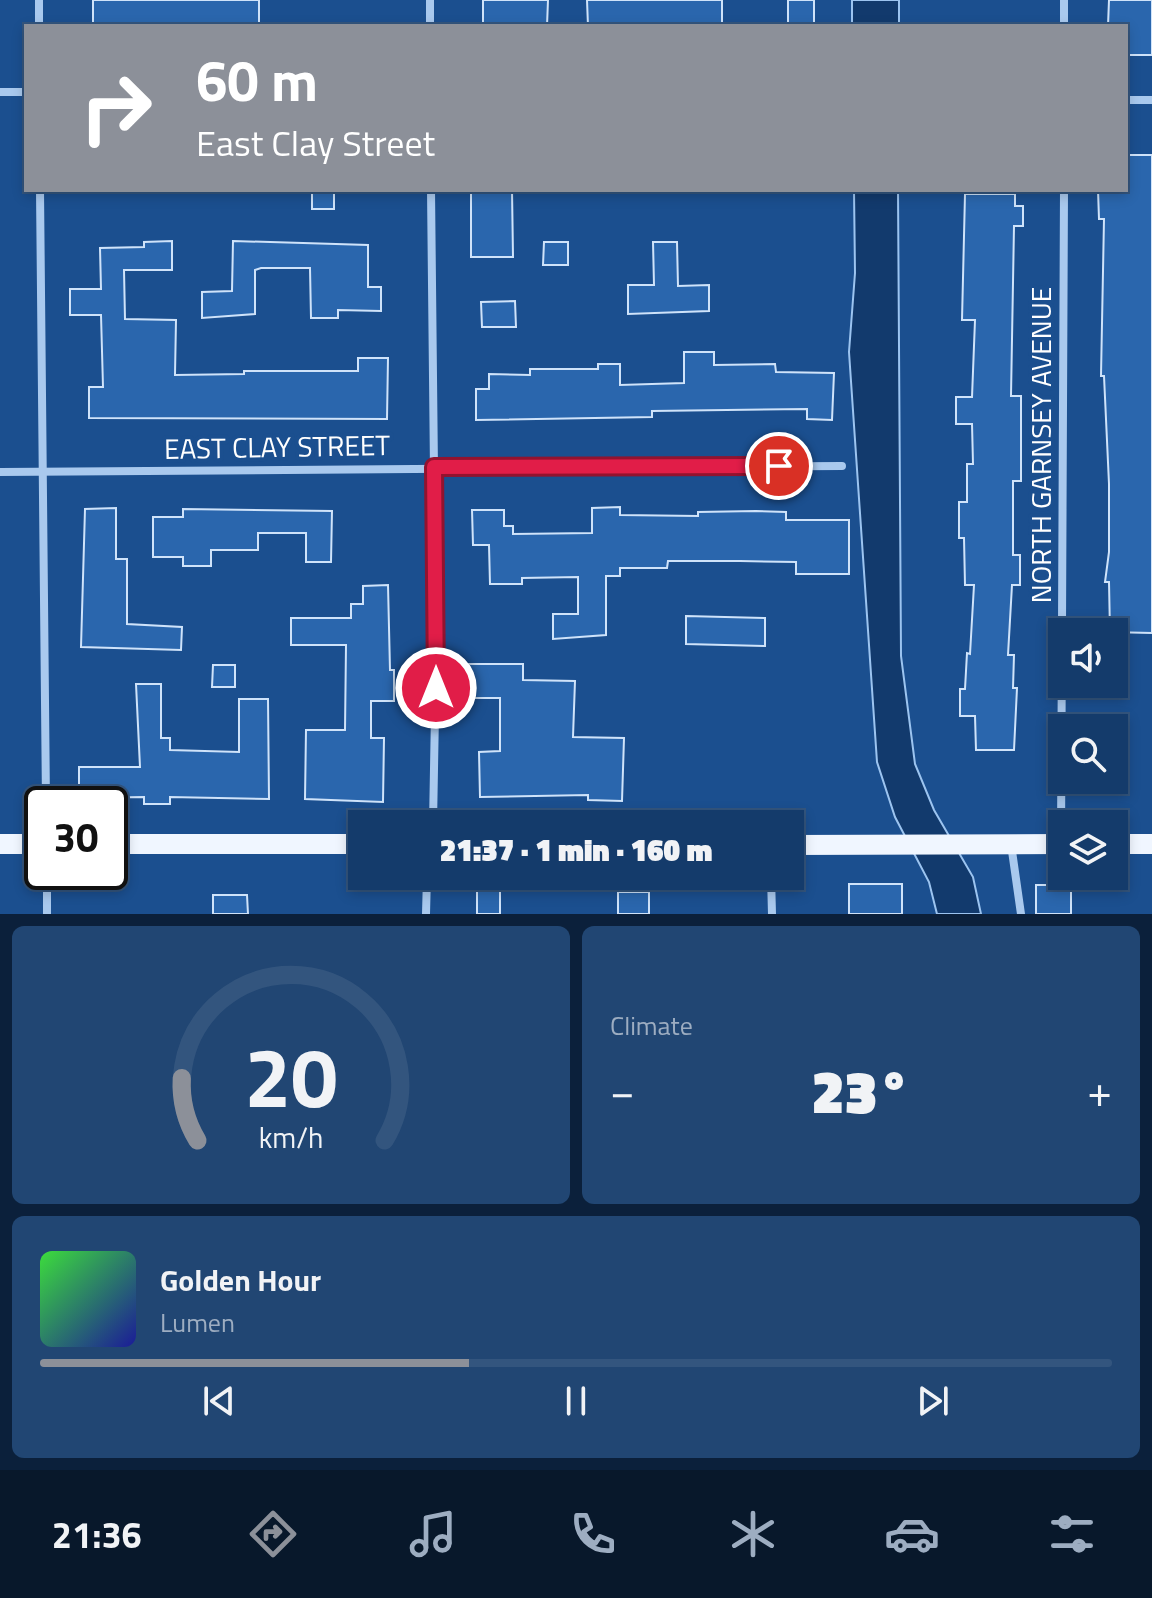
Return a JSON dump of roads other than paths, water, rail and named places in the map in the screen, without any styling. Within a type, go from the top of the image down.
[{"type":"main road","points":[[0,844],[24,844]]},
{"type":"main road","points":[[128,844],[348,844]]},
{"type":"main road","points":[[804,845],[1048,844]]},
{"type":"main road","points":[[1128,844],[1152,844]]},
{"type":"street","points":[[39,0],[39,24]]},
{"type":"street","points":[[430,0],[430,24]]},
{"type":"street","points":[[1064,0],[1064,24]]},
{"type":"street","points":[[0,92],[24,92]]},
{"type":"street","points":[[1128,100],[1152,100]]},
{"type":"street","points":[[40,192],[46,786]]},
{"type":"street","points":[[431,192],[436,658],[433,810]]},
{"type":"street","name":"NORTH GARNSEY AVENUE","points":[[1061,810],[1064,192]]},
{"type":"street","name":"EAST CLAY STREET","points":[[0,472],[842,466]]},
{"type":"street","points":[[1011,844],[1021,914]]},
{"type":"street","points":[[47,890],[47,914]]},
{"type":"street","points":[[426,914],[427,890]]},
{"type":"street","points":[[771,890],[772,914]]},
{"type":"water","points":[[852,0],[899,0],[899,24],[852,24]]},
{"type":"water","points":[[854,192],[898,192],[901,656],[915,764],[934,810],[973,877],[981,914],[937,914],[929,882],[895,817],[877,762],[849,352],[855,273]]}]
